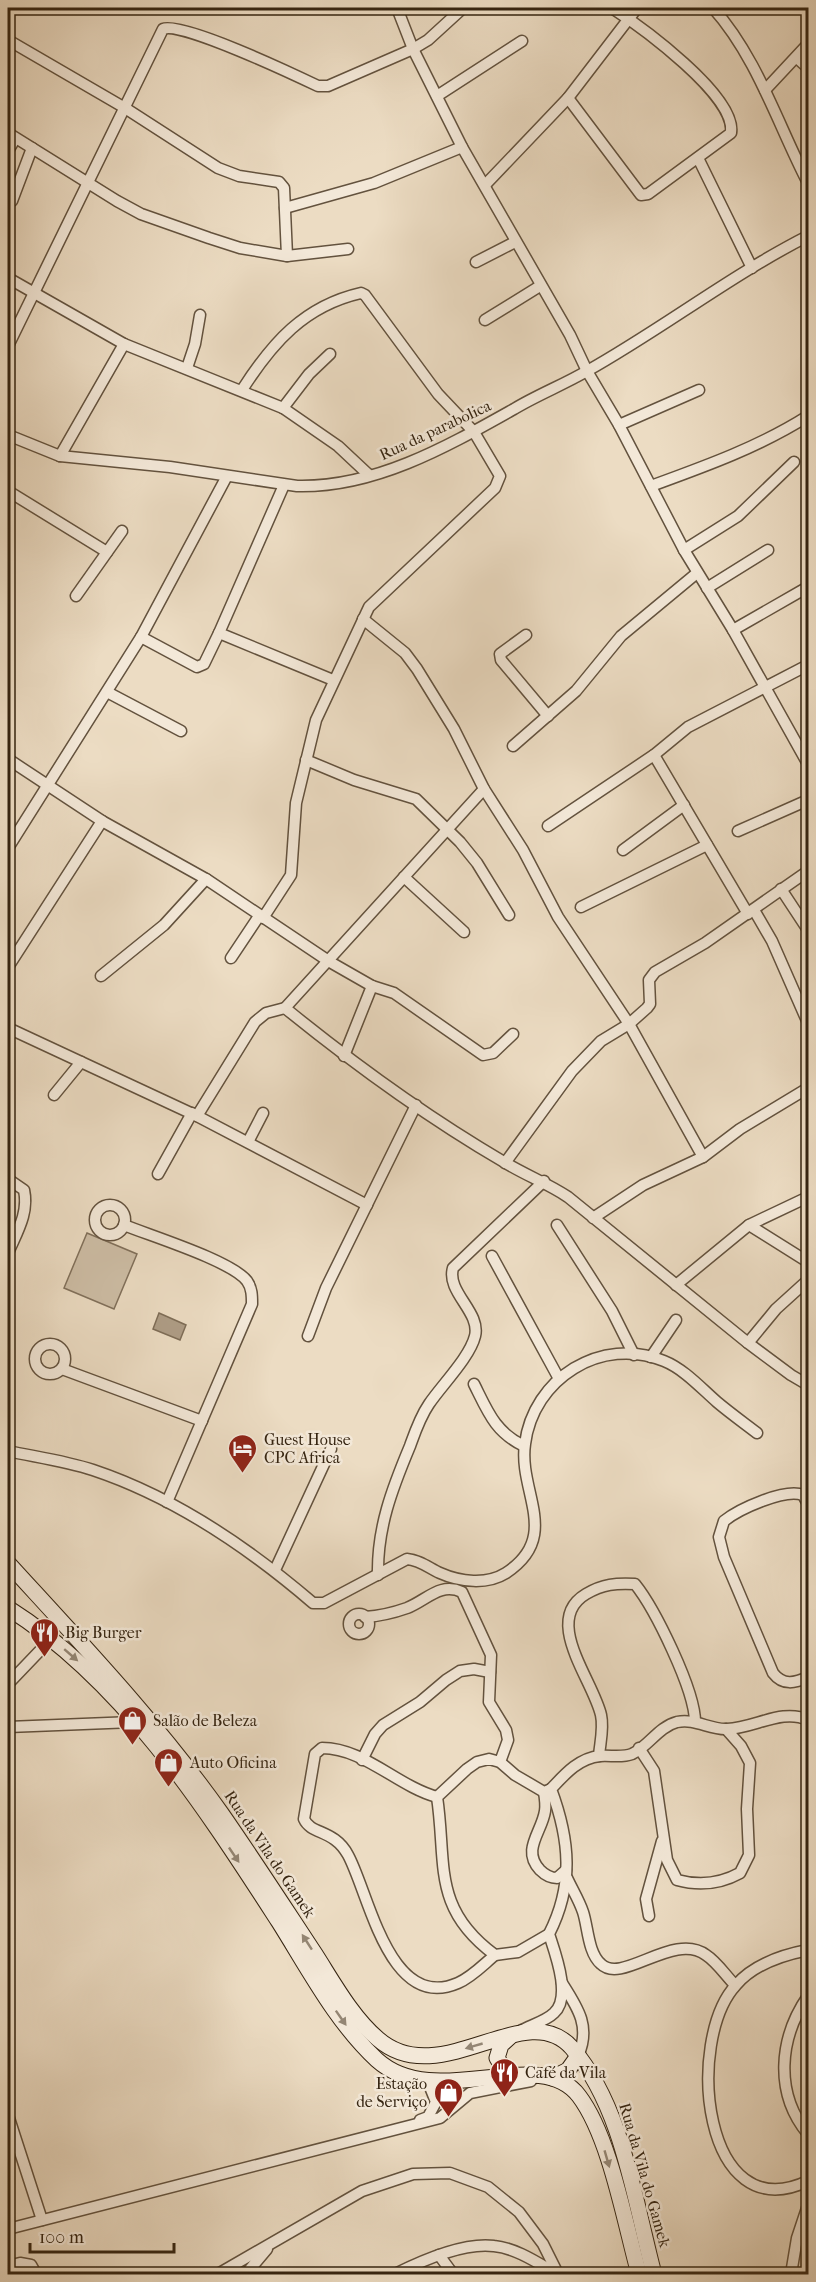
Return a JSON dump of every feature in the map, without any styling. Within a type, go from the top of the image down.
[{"type":"main road","name":"Rua da Vila do Gamek","points":[[8,1563],[118,1685],[200,1785],[342,1994],[376,2038],[403,2054],[426,2057],[532,2031],[553,2034],[569,2045],[597,2082],[614,2122],[654,2274]]},
{"type":"main road","name":"Rua da Vila do Gamek","points":[[8,1608],[52,1638],[103,1686],[133,1722],[208,1816],[329,2000],[363,2047],[380,2062],[423,2081],[464,2082],[515,2075],[552,2078],[571,2088],[579,2096],[601,2137],[639,2274]]},
{"type":"main road","points":[[511,2036],[501,2045],[497,2058],[504,2069],[515,2075]]},
{"type":"main road","points":[[552,2078],[568,2070],[578,2056]]},
{"type":"street","points":[[397,8],[413,49],[462,147],[570,335],[586,371],[619,425],[684,550],[733,630],[808,764]]},
{"type":"street","points":[[8,346],[32,292],[163,29],[169,27],[231,47],[318,86],[334,86],[428,40],[463,8]]},
{"type":"street","points":[[568,98],[641,195],[648,194],[731,133],[731,126],[719,101],[704,82],[629,19],[612,8]]},
{"type":"street","points":[[485,185],[568,98],[637,8]]},
{"type":"street","points":[[714,8],[736,39],[765,90],[808,183]]},
{"type":"street","points":[[8,39],[125,108],[218,168],[239,176],[279,182],[284,188],[287,256]]},
{"type":"street","points":[[438,96],[522,41]]},
{"type":"street","points":[[765,90],[808,44]]},
{"type":"street","points":[[797,58],[808,68]]},
{"type":"street","points":[[8,151],[11,136],[117,201],[159,220],[240,248],[287,256],[348,249]]},
{"type":"street","points":[[285,208],[374,183],[462,147]]},
{"type":"street","points":[[12,201],[32,148]]},
{"type":"street","points":[[698,158],[752,268]]},
{"type":"street","name":"Rua da parabolica","points":[[8,278],[124,344],[283,408],[338,446],[369,476],[398,468],[474,432],[586,371],[808,236]]},
{"type":"street","points":[[476,262],[515,242]]},
{"type":"street","points":[[485,320],[540,286]]},
{"type":"street","points":[[231,958],[291,875],[296,803],[316,720],[363,619],[379,596],[500,481],[500,476],[489,453],[474,432],[438,394],[366,295],[361,293],[333,304],[290,327],[270,348],[242,390]]},
{"type":"street","points":[[187,368],[195,344],[200,315]]},
{"type":"street","points":[[60,456],[124,344]]},
{"type":"street","points":[[283,408],[309,374],[330,354]]},
{"type":"street","points":[[619,425],[699,390]]},
{"type":"street","points":[[651,486],[734,456],[781,433],[808,416]]},
{"type":"street","points":[[8,435],[60,456],[170,466],[284,485],[317,487],[369,476]]},
{"type":"street","points":[[684,550],[738,516],[794,462]]},
{"type":"street","points":[[8,848],[141,638],[227,476]]},
{"type":"street","points":[[141,638],[196,667],[204,664],[284,485]]},
{"type":"street","points":[[8,491],[107,552]]},
{"type":"street","points":[[76,596],[122,531]]},
{"type":"street","points":[[707,588],[768,550]]},
{"type":"street","points":[[513,746],[576,691],[621,636],[697,573]]},
{"type":"street","points":[[733,630],[808,587]]},
{"type":"street","points":[[363,619],[405,653],[417,669],[454,729],[484,789],[523,850],[558,917],[629,1024],[703,1157]]},
{"type":"street","points":[[219,633],[333,680]]},
{"type":"street","points":[[526,635],[500,654],[501,660],[548,716]]},
{"type":"street","points":[[548,826],[654,756],[688,727],[808,665]]},
{"type":"street","points":[[107,692],[181,731]]},
{"type":"street","points":[[654,756],[707,845],[776,950],[808,1023]]},
{"type":"street","points":[[8,759],[102,821],[206,879],[330,962],[372,986],[394,993],[483,1055],[493,1053],[513,1034]]},
{"type":"street","points":[[306,760],[354,780],[416,799],[447,828],[477,863],[509,915]]},
{"type":"street","points":[[158,1174],[251,1027],[266,1013],[285,1008],[330,962],[484,789]]},
{"type":"street","points":[[738,831],[808,800]]},
{"type":"street","points":[[623,850],[684,805]]},
{"type":"street","points":[[8,967],[102,821]]},
{"type":"street","points":[[581,907],[707,845]]},
{"type":"street","points":[[505,1163],[572,1071],[601,1041],[629,1024],[650,1004],[649,980],[655,972],[751,912],[808,871]]},
{"type":"street","points":[[404,877],[464,932]]},
{"type":"street","points":[[101,976],[164,925],[206,879]]},
{"type":"street","points":[[782,889],[808,930]]},
{"type":"street","points":[[344,1056],[372,986]]},
{"type":"street","points":[[285,1008],[344,1056],[416,1105],[505,1163],[544,1181],[748,1343],[808,1385]]},
{"type":"street","points":[[8,1028],[195,1114],[367,1205]]},
{"type":"street","points":[[54,1095],[81,1062]]},
{"type":"street","points":[[593,1218],[643,1185],[703,1157],[740,1129],[808,1088]]},
{"type":"street","points":[[308,1336],[326,1288],[416,1105]]},
{"type":"street","points":[[248,1142],[263,1113]]},
{"type":"street","points":[[8,1179],[24,1190],[26,1212],[8,1253]]},
{"type":"street","points":[[378,1575],[378,1543],[392,1490],[424,1410],[468,1350],[476,1334],[472,1318],[453,1283],[451,1275],[453,1268],[544,1181]]},
{"type":"street","points":[[676,1285],[749,1226],[808,1197]]},
{"type":"street","points":[[124,1225],[226,1266],[248,1283],[252,1304],[167,1502]]},
{"type":"street","points":[[557,1225],[612,1311],[634,1355]]},
{"type":"street","points":[[749,1226],[808,1262]]},
{"type":"street","points":[[492,1256],[558,1377]]},
{"type":"street","points":[[748,1343],[776,1309],[808,1280]]},
{"type":"street","points":[[651,1357],[676,1320]]},
{"type":"street","points":[[8,1451],[93,1470],[167,1502],[198,1519],[275,1570],[313,1603],[324,1604],[407,1559],[421,1562],[442,1574],[480,1582],[490,1581],[518,1563],[528,1551],[536,1528],[524,1466],[524,1446],[528,1425],[536,1408],[558,1377],[589,1360],[634,1355],[651,1357],[679,1370],[757,1433]]},
{"type":"street","points":[[63,1369],[202,1421]]},
{"type":"street","points":[[474,1384],[490,1415],[506,1437],[524,1446]]},
{"type":"street","points":[[275,1570],[331,1449]]},
{"type":"street","points":[[808,1504],[803,1495],[794,1493],[755,1505],[724,1521],[719,1536],[724,1557],[773,1673],[778,1679],[788,1683],[808,1677]]},
{"type":"street","points":[[598,1756],[602,1730],[601,1714],[572,1645],[568,1619],[577,1599],[594,1589],[614,1583],[635,1584],[650,1602],[686,1683],[695,1711],[695,1722]]},
{"type":"street","points":[[365,1617],[383,1615],[408,1607],[444,1588],[462,1592],[491,1655],[489,1702],[506,1730],[508,1740],[500,1762]]},
{"type":"street","points":[[8,1684],[52,1638]]},
{"type":"street","points":[[362,1760],[375,1734],[383,1725],[420,1702],[446,1680],[460,1671],[474,1669],[490,1672]]},
{"type":"street","points":[[567,1874],[551,1878],[535,1864],[532,1843],[545,1813],[548,1790],[577,1764],[598,1756],[626,1755],[639,1748],[666,1726],[679,1722],[695,1722],[726,1729],[752,1726],[788,1716],[808,1720]]},
{"type":"street","points":[[8,1727],[133,1722]]},
{"type":"street","points":[[639,1748],[654,1771],[667,1860],[677,1880],[691,1884],[716,1883],[740,1873],[746,1866],[750,1845],[747,1809],[750,1763],[741,1746],[726,1729]]},
{"type":"street","points":[[436,1797],[335,1749],[318,1749],[313,1761],[304,1819],[310,1828],[332,1835],[340,1842],[356,1874],[374,1926],[393,1957],[412,1979],[423,1984],[445,1986],[458,1983],[495,1955],[518,1952],[549,1934],[558,1916],[567,1874],[564,1824],[548,1790],[514,1774],[500,1762],[489,1759],[477,1762],[441,1790],[436,1797],[441,1863],[447,1891],[460,1918],[484,1947],[495,1955]]},
{"type":"street","points":[[649,1916],[646,1899],[648,1885],[663,1838]]},
{"type":"street","points":[[567,1874],[583,1911],[594,1952],[599,1963],[607,1969],[619,1971],[668,1952],[688,1948],[705,1954],[735,1985]]},
{"type":"street","points":[[549,1934],[562,1983],[582,2015],[584,2037],[578,2056]]},
{"type":"street","points":[[808,1950],[759,1966],[735,1985],[723,2008],[708,2053],[708,2085],[720,2144],[735,2172],[746,2181],[763,2189],[778,2191],[808,2181]]},
{"type":"street","points":[[511,2036],[556,2011],[562,1983]]},
{"type":"street","points":[[808,1996],[792,2026],[785,2050],[783,2071],[786,2092],[794,2114],[808,2134]]},
{"type":"street","points":[[8,2229],[440,2118],[470,2093],[552,2078]]},
{"type":"street","points":[[415,2123],[428,2117],[436,2102],[430,2087],[423,2081]]},
{"type":"street","points":[[8,2115],[42,2220]]},
{"type":"street","points":[[218,2274],[269,2247],[362,2191],[413,2174],[450,2173],[488,2187],[519,2212],[543,2244],[558,2274],[523,2255],[493,2246],[439,2255],[395,2274]]},
{"type":"street","points":[[792,2274],[797,2238],[808,2205]]},
{"type":"street","points":[[246,2274],[269,2247]]},
{"type":"street","points":[[439,2255],[453,2274]]},
{"type":"street","points":[[8,2266],[20,2263],[31,2265],[36,2274]]},
{"type":"shaded area","points":[[87,1233],[137,1254],[114,1309],[64,1288]]},
{"type":"shaded area","points":[[159,1313],[186,1325],[180,1340],[153,1329]]},
{"type":"place","name":"Guest House CPC Africa","points":[[243,1474]]},
{"type":"place","name":"Big Burger","points":[[44,1658]]},
{"type":"place","name":"Salão de Beleza","points":[[132,1746]]},
{"type":"place","name":"Auto Oficina","points":[[169,1788]]},
{"type":"place","name":"Café da Vila","points":[[504,2098]]},
{"type":"place","name":"Estação de Serviço","points":[[448,2118]]}]
